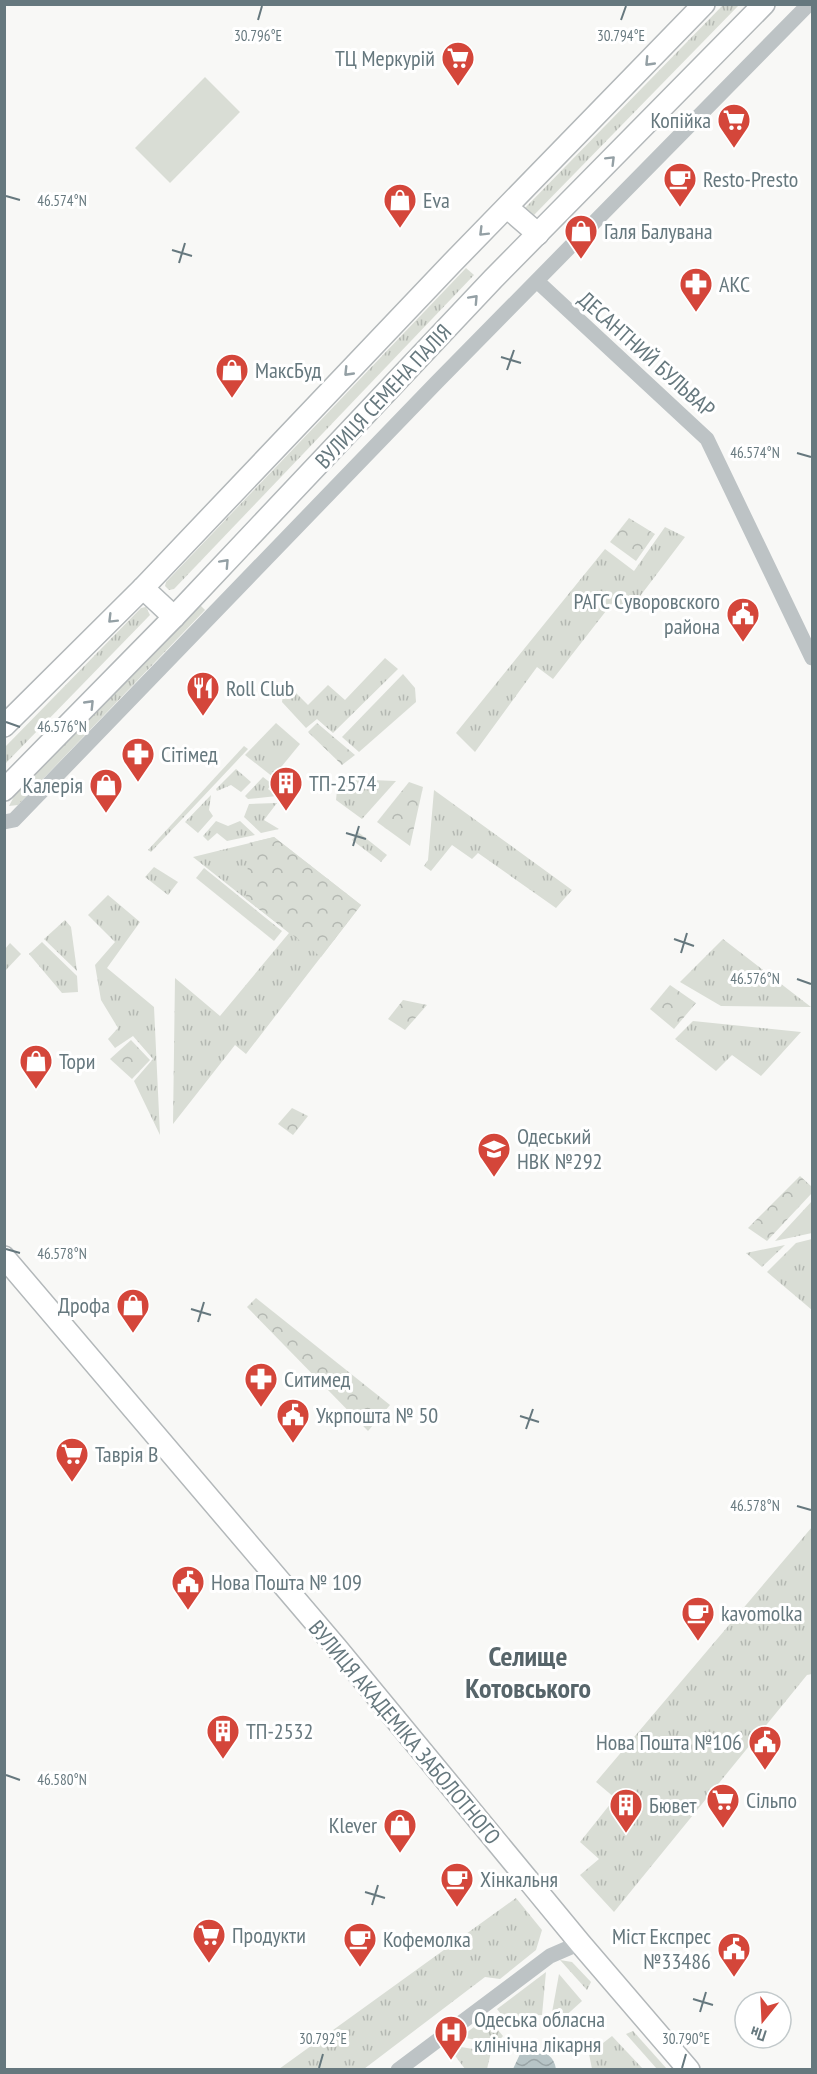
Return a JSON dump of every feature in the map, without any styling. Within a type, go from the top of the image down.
[{"type":"highway","name":"ВУЛИЦЯ СЕМЕНА ПАЛІЯ","points":[[4,726],[143,588],[704,4]]},
{"type":"highway","name":"ВУЛИЦЯ СЕМЕНА ПАЛІЯ","points":[[4,790],[174,617],[538,234],[764,4]]},
{"type":"highway","points":[[508,208],[538,234]]},
{"type":"highway","points":[[143,588],[174,617]]},
{"type":"highway","name":"ВУЛИЦЯ АКАДЕМІКА ЗАБОЛОТНОГО","points":[[4,1257],[336,1647],[689,2070]]},
{"type":"street","points":[[4,822],[14,820],[429,391],[809,4]]},
{"type":"street","name":"ДЕСАНТНИЙ БУЛЬВАР","points":[[538,282],[707,439],[813,658]]},
{"type":"street","points":[[398,2070],[550,1956],[580,1942]]},
{"type":"green space","points":[[723,5],[739,5],[534,215],[525,208]]},
{"type":"green space","points":[[205,77],[240,112],[170,183],[135,148]]},
{"type":"green space","points":[[466,268],[474,275],[174,589],[169,590],[165,586],[166,582]]},
{"type":"green space","points":[[629,518],[655,534],[636,561],[610,542]]},
{"type":"green space","points":[[665,527],[685,537],[628,612],[613,602],[553,679],[537,667],[475,752],[456,733],[605,549],[634,571]]},
{"type":"green space","points":[[198,603],[205,610],[18,805],[9,806],[18,789]]},
{"type":"green space","points":[[146,607],[150,615],[5,764],[5,747],[141,608]]},
{"type":"green space","points":[[385,658],[398,669],[333,733],[317,719],[306,728],[282,702],[285,682],[308,705],[328,685],[345,700]]},
{"type":"green space","points":[[403,674],[415,688],[416,702],[359,752],[342,737]]},
{"type":"green space","points":[[276,723],[300,744],[273,777],[245,755]]},
{"type":"green space","points":[[317,723],[355,755],[342,765],[308,732]]},
{"type":"green space","points":[[244,746],[248,749],[151,852],[148,850]]},
{"type":"green space","points":[[236,769],[251,782],[241,792],[231,785],[217,791],[216,789]]},
{"type":"green space","points":[[263,777],[272,784],[268,789],[277,796],[248,799],[245,796]]},
{"type":"green space","points":[[346,779],[396,781],[362,819],[336,800],[337,790]]},
{"type":"green space","points":[[409,782],[423,787],[410,846],[377,822]]},
{"type":"green space","points":[[434,790],[572,890],[556,908],[478,853],[472,859],[452,845],[431,871],[424,866],[428,860]]},
{"type":"green space","points":[[211,795],[209,810],[213,816],[198,833],[185,822]]},
{"type":"green space","points":[[277,803],[264,820],[279,829],[261,833],[244,817],[249,804]]},
{"type":"green space","points":[[216,821],[228,826],[240,821],[255,835],[227,841],[217,833],[208,841],[203,836]]},
{"type":"green space","points":[[358,832],[387,855],[381,862],[352,840]]},
{"type":"green space","points":[[274,837],[361,905],[246,1054],[235,1045],[173,1124],[175,978],[220,1016],[289,933],[193,857]]},
{"type":"green space","points":[[274,837],[361,905],[321,957],[246,899],[249,843]]},
{"type":"green space","points":[[154,867],[178,882],[168,895],[145,877]]},
{"type":"green space","points":[[204,868],[282,931],[274,941],[196,878]]},
{"type":"green space","points":[[108,895],[140,922],[107,968],[154,1007],[160,1135],[134,1081],[153,1059],[133,1036],[115,1048],[108,1039],[118,1028],[101,1000],[95,965],[115,942],[88,915]]},
{"type":"green space","points":[[65,920],[71,927],[77,971],[44,939]]},
{"type":"green space","points":[[723,939],[811,1007],[721,1006],[680,982]]},
{"type":"green space","points":[[42,942],[77,976],[78,992],[62,993],[29,954]]},
{"type":"green space","points":[[10,943],[21,954],[5,971],[5,949]]},
{"type":"green space","points":[[670,985],[696,1003],[674,1029],[650,1009]]},
{"type":"green space","points":[[403,1000],[427,1005],[405,1030],[388,1019]]},
{"type":"green space","points":[[693,1021],[801,1032],[761,1076],[732,1055],[716,1071],[675,1039]]},
{"type":"green space","points":[[131,1040],[150,1060],[132,1079],[110,1059]]},
{"type":"green space","points":[[292,1108],[308,1116],[293,1135],[278,1124]]},
{"type":"green space","points":[[800,1176],[812,1187],[812,1193],[767,1241],[748,1228]]},
{"type":"green space","points":[[812,1201],[812,1233],[775,1241]]},
{"type":"green space","points":[[812,1239],[812,1310],[767,1272],[796,1243]]},
{"type":"green space","points":[[785,1245],[762,1267],[746,1253]]},
{"type":"green space","points":[[256,1298],[390,1405],[368,1431],[247,1307]]},
{"type":"green space","points":[[812,1527],[812,1674],[807,1675],[614,1912],[580,1875],[599,1859],[580,1842],[615,1798],[596,1782]]},
{"type":"green space","points":[[516,1898],[542,1930],[536,1950],[500,1979],[485,1977],[364,2069],[279,2069]]},
{"type":"green space","points":[[560,1960],[572,1962],[591,1982],[587,1990]]},
{"type":"green space","points":[[546,1972],[542,2015],[519,2016],[507,2022],[497,2009]]},
{"type":"green space","points":[[559,1974],[582,2001],[560,2021],[551,2018]]},
{"type":"green space","points":[[487,2017],[503,2036],[496,2044],[461,2037]]},
{"type":"green space","points":[[633,2031],[667,2069],[657,2069],[626,2034]]},
{"type":"green space","points":[[612,2036],[643,2069],[592,2069],[589,2054]]},
{"type":"green space","points":[[461,2047],[491,2052],[487,2069],[465,2069],[453,2053]]},
{"type":"water","points":[[533,2049],[548,2055],[556,2069],[513,2069],[520,2054]]},
{"type":"place","name":"ТЦ Меркурій","points":[[458,87]]},
{"type":"place","name":"Копійка","points":[[734,149]]},
{"type":"place","name":"Resto-Presto","points":[[680,208]]},
{"type":"place","name":"Eva","points":[[400,229]]},
{"type":"place","name":"Галя Балувана","points":[[581,260]]},
{"type":"place","name":"АКС","points":[[696,313]]},
{"type":"place","name":"МаксБуд","points":[[232,399]]},
{"type":"place","name":"РАГС Суворовского района","points":[[743,643]]},
{"type":"place","name":"Roll Club","points":[[203,717]]},
{"type":"place","name":"Сітімед","points":[[138,783]]},
{"type":"place","name":"ТП-2574","points":[[286,812]]},
{"type":"place","name":"Калерія","points":[[106,814]]},
{"type":"place","name":"Тори","points":[[36,1090]]},
{"type":"place","name":"Одеський НВК №292","points":[[494,1178]]},
{"type":"place","name":"Дрофа","points":[[133,1334]]},
{"type":"place","name":"Ситимед","points":[[261,1408]]},
{"type":"place","name":"Укрпошта № 50","points":[[293,1444]]},
{"type":"place","name":"Таврія В","points":[[72,1483]]},
{"type":"place","name":"Нова Пошта № 109","points":[[188,1611]]},
{"type":"place","name":"kavomolka","points":[[698,1642]]},
{"type":"place","name":"ТП-2532","points":[[223,1760]]},
{"type":"place","name":"Нова Пошта №106","points":[[765,1771]]},
{"type":"place","name":"Сільпо","points":[[723,1829]]},
{"type":"place","name":"Бювет","points":[[626,1834]]},
{"type":"place","name":"Klever","points":[[400,1854]]},
{"type":"place","name":"Хінкальня","points":[[457,1908]]},
{"type":"place","name":"Продукти","points":[[209,1964]]},
{"type":"place","name":"Кофемолка","points":[[360,1968]]},
{"type":"place","name":"Міст Експрес №33486","points":[[734,1978]]},
{"type":"place","name":"Одеська обласна клінічна лікарня","points":[[451,2061]]},
{"type":"district","name":"Селище Котовського","points":[[528,1671]]}]
